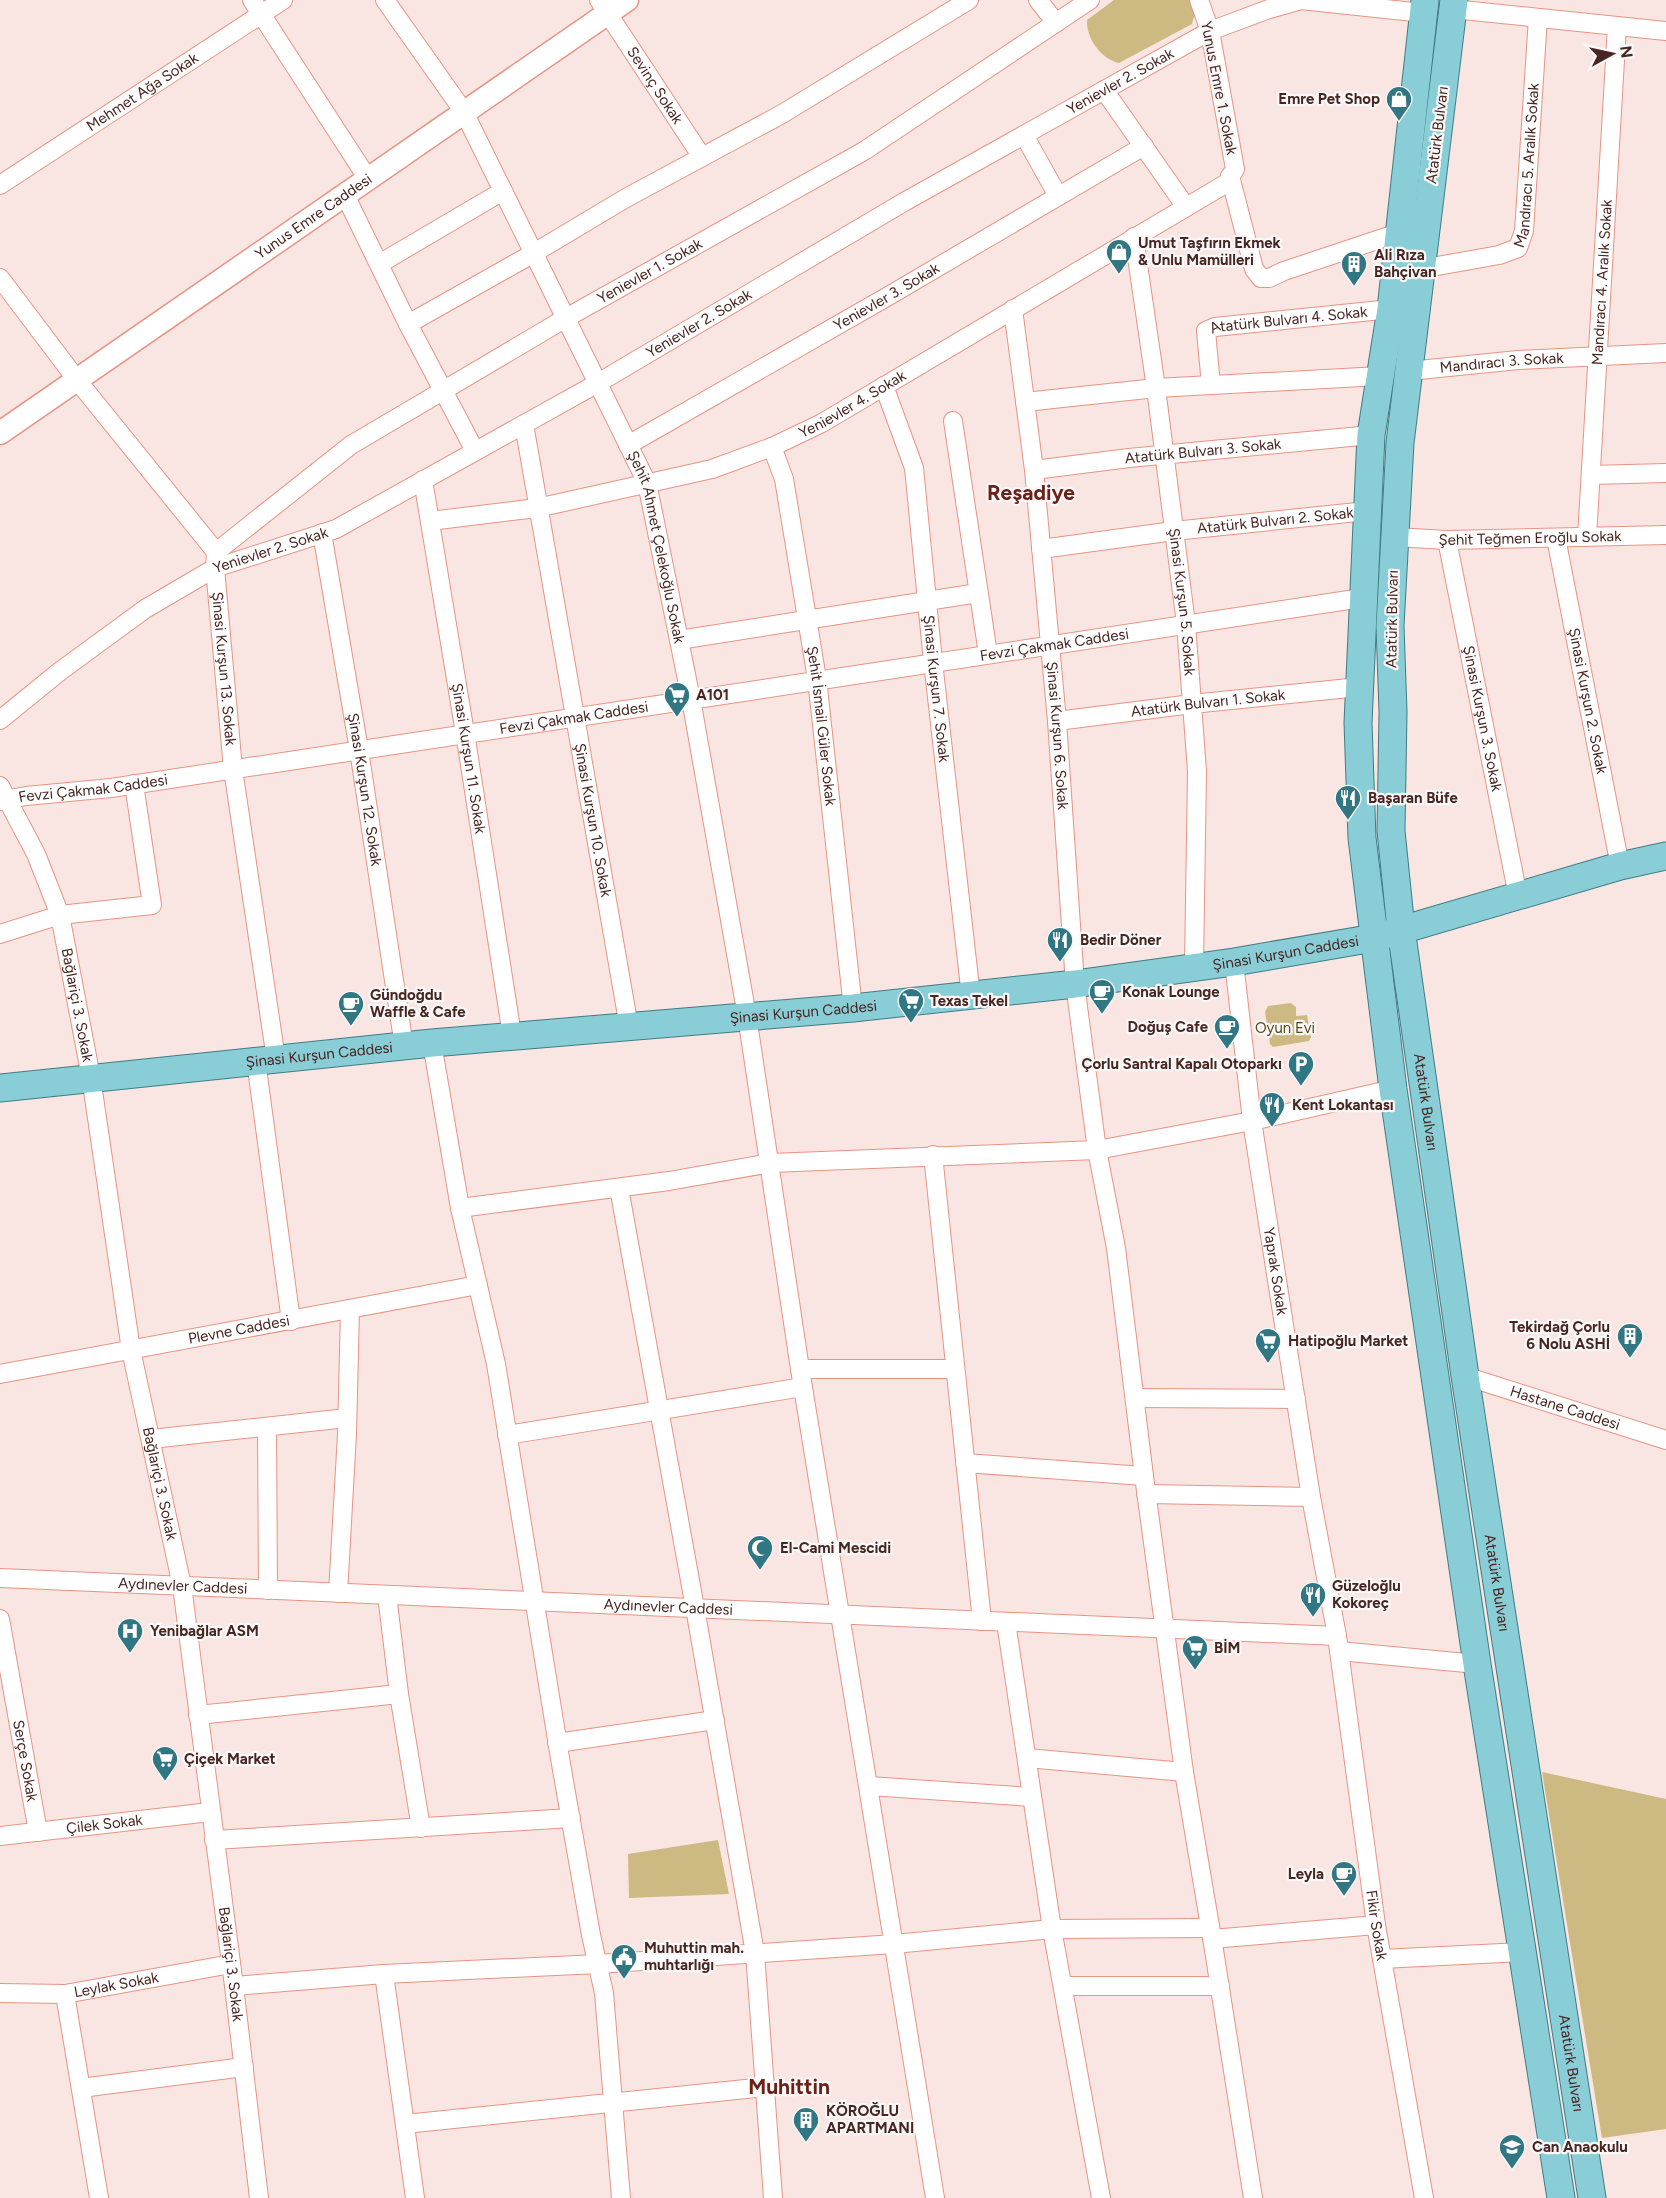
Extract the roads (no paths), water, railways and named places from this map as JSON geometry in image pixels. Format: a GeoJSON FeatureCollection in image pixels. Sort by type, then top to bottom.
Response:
{"type":"FeatureCollection","features":[{"type":"Feature","properties":{"kind":"main road","name":"Atatürk Bulvarı"},"geometry":{"type":"LineString","coordinates":[[1453,5],[1400,443],[1390,626],[1391,831],[1401,929],[1465,1376],[1592,2198]]}},
{"type":"Feature","properties":{"kind":"main road","name":"Atatürk Bulvarı"},"geometry":{"type":"LineString","coordinates":[[1424,7],[1391,309],[1371,435],[1358,723],[1362,838],[1393,1089],[1477,1664],[1561,2198]]}},
{"type":"Feature","properties":{"kind":"main road","name":"Şinasi Kurşun Caddesi"},"geometry":{"type":"LineString","coordinates":[[0,1088],[432,1042],[853,1008],[971,996],[1234,962],[1374,938],[1620,866],[1666,856]]}},
{"type":"Feature","properties":{"kind":"street","name":"Mehmet Ağa Sokak"},"geometry":{"type":"LineString","coordinates":[[0,185],[257,8],[284,0]]}},
{"type":"Feature","properties":{"kind":"street","name":"Şehit Ahmet Çelekoğlu Sokak"},"geometry":{"type":"LineString","coordinates":[[385,0],[464,112],[647,483],[691,699],[747,1016],[802,1378],[935,2198]]}},
{"type":"Feature","properties":{"kind":"street","name":"Yunus Emre Caddesi"},"geometry":{"type":"LineString","coordinates":[[0,433],[464,112],[604,7],[627,0]]}},
{"type":"Feature","properties":{"kind":"street"},"geometry":{"type":"LineString","coordinates":[[408,324],[626,198],[782,114],[969,0]]}},
{"type":"Feature","properties":{"kind":"street"},"geometry":{"type":"LineString","coordinates":[[1038,0],[1056,23]]}},
{"type":"Feature","properties":{"kind":"street","name":"Yenievler 1. Sokak"},"geometry":{"type":"LineString","coordinates":[[215,560],[351,445],[566,318],[864,151],[1090,0]]}},
{"type":"Feature","properties":{"kind":"street","name":"Yunus Emre 1. Sokak"},"geometry":{"type":"LineString","coordinates":[[1199,0],[1210,31],[1235,169],[1230,176],[1254,269],[1261,278],[1269,278],[1398,233]]}},
{"type":"Feature","properties":{"kind":"street","name":"Yenievler 2. Sokak"},"geometry":{"type":"LineString","coordinates":[[0,720],[58,672],[215,560],[336,529],[598,383],[904,202],[1210,31],[1301,0],[1424,7]]}},
{"type":"Feature","properties":{"kind":"street"},"geometry":{"type":"LineString","coordinates":[[1453,5],[1538,18],[1666,31]]}},
{"type":"Feature","properties":{"kind":"street","name":"Sevinç Sokak"},"geometry":{"type":"LineString","coordinates":[[604,7],[702,157]]}},
{"type":"Feature","properties":{"kind":"street"},"geometry":{"type":"LineString","coordinates":[[257,8],[368,179]]}},
{"type":"Feature","properties":{"kind":"street","name":"Mandıracı 5. Aralık Sokak"},"geometry":{"type":"LineString","coordinates":[[1421,269],[1499,255],[1518,248],[1524,231],[1538,18]]}},
{"type":"Feature","properties":{"kind":"street","name":"Mandıracı 4. Aralık Sokak"},"geometry":{"type":"LineString","coordinates":[[1587,537],[1617,26]]}},
{"type":"Feature","properties":{"kind":"street"},"geometry":{"type":"LineString","coordinates":[[1104,90],[1186,207]]}},
{"type":"Feature","properties":{"kind":"street"},"geometry":{"type":"LineString","coordinates":[[1024,135],[1058,196]]}},
{"type":"Feature","properties":{"kind":"street","name":"Yenievler 3. Sokak"},"geometry":{"type":"LineString","coordinates":[[628,445],[1144,146]]}},
{"type":"Feature","properties":{"kind":"street","name":"Yenievler 4. Sokak"},"geometry":{"type":"LineString","coordinates":[[430,520],[537,508],[712,470],[772,447],[822,423],[1227,183],[1230,176]]}},
{"type":"Feature","properties":{"kind":"street"},"geometry":{"type":"LineString","coordinates":[[379,264],[503,191]]}},
{"type":"Feature","properties":{"kind":"street"},"geometry":{"type":"LineString","coordinates":[[345,195],[408,324],[475,451]]}},
{"type":"Feature","properties":{"kind":"street","name":"Şinasi Kurşun 5. Sokak"},"geometry":{"type":"LineString","coordinates":[[1134,237],[1186,624],[1197,771],[1194,966]]}},
{"type":"Feature","properties":{"kind":"street"},"geometry":{"type":"LineString","coordinates":[[0,278],[215,560]]}},
{"type":"Feature","properties":{"kind":"street","name":"Şinasi Kurşun 6. Sokak"},"geometry":{"type":"LineString","coordinates":[[1013,309],[1034,470],[1048,645],[1057,721],[1075,984],[1097,1150],[1116,1248],[1184,1772],[1253,2198]]}},
{"type":"Feature","properties":{"kind":"street","name":"Atatürk Bulvarı 4. Sokak"},"geometry":{"type":"LineString","coordinates":[[1210,385],[1206,330],[1215,327],[1391,309]]}},
{"type":"Feature","properties":{"kind":"street","name":"Mandıracı 3. Sokak"},"geometry":{"type":"LineString","coordinates":[[1409,371],[1518,360],[1666,353]]}},
{"type":"Feature","properties":{"kind":"street"},"geometry":{"type":"LineString","coordinates":[[1025,402],[1156,388],[1380,376]]}},
{"type":"Feature","properties":{"kind":"street","name":"Şinasi Kurşun 7. Sokak"},"geometry":{"type":"LineString","coordinates":[[884,386],[914,468],[933,662],[971,996]]}},
{"type":"Feature","properties":{"kind":"street"},"geometry":{"type":"LineString","coordinates":[[953,422],[988,654]]}},
{"type":"Feature","properties":{"kind":"street","name":"Şinasi Kurşun 10. Sokak"},"geometry":{"type":"LineString","coordinates":[[524,424],[629,1027]]}},
{"type":"Feature","properties":{"kind":"street","name":"Atatürk Bulvarı 3. Sokak"},"geometry":{"type":"LineString","coordinates":[[1034,470],[1371,435]]}},
{"type":"Feature","properties":{"kind":"street","name":"Şehit İsmail Güler Sokak"},"geometry":{"type":"LineString","coordinates":[[772,447],[784,479],[817,680],[853,1008]]}},
{"type":"Feature","properties":{"kind":"street"},"geometry":{"type":"LineString","coordinates":[[1591,475],[1666,473]]}},
{"type":"Feature","properties":{"kind":"street","name":"Şinasi Kurşun 11. Sokak"},"geometry":{"type":"LineString","coordinates":[[423,480],[512,1035]]}},
{"type":"Feature","properties":{"kind":"street","name":"Atatürk Bulvarı 2. Sokak"},"geometry":{"type":"LineString","coordinates":[[1041,549],[1174,531],[1367,512]]}},
{"type":"Feature","properties":{"kind":"street","name":"Şinasi Kurşun 12. Sokak"},"geometry":{"type":"LineString","coordinates":[[322,533],[359,750],[404,1046]]}},
{"type":"Feature","properties":{"kind":"street","name":"Şehit Teğmen Eroğlu Sokak"},"geometry":{"type":"LineString","coordinates":[[1395,537],[1447,540],[1666,535]]}},
{"type":"Feature","properties":{"kind":"street","name":"Şinasi Kurşun 2. Sokak"},"geometry":{"type":"LineString","coordinates":[[1556,538],[1620,866]]}},
{"type":"Feature","properties":{"kind":"street","name":"Şinasi Kurşun 3. Sokak"},"geometry":{"type":"LineString","coordinates":[[1447,540],[1518,896]]}},
{"type":"Feature","properties":{"kind":"street","name":"Şinasi Kurşun 13. Sokak"},"geometry":{"type":"LineString","coordinates":[[215,560],[233,769],[266,1060],[291,1321]]}},
{"type":"Feature","properties":{"kind":"street"},"geometry":{"type":"LineString","coordinates":[[679,640],[978,593]]}},
{"type":"Feature","properties":{"kind":"street","name":"Fevzi Çakmak Caddesi"},"geometry":{"type":"LineString","coordinates":[[3,795],[134,784],[1362,598]]}},
{"type":"Feature","properties":{"kind":"street","name":"Atatürk Bulvarı 1. Sokak"},"geometry":{"type":"LineString","coordinates":[[1057,721],[1359,687]]}},
{"type":"Feature","properties":{"kind":"street"},"geometry":{"type":"LineString","coordinates":[[0,934],[60,915],[152,905],[134,784]]}},
{"type":"Feature","properties":{"kind":"street","name":"Bağlariçi 3. Sokak"},"geometry":{"type":"LineString","coordinates":[[3,795],[36,854],[60,915],[92,1077],[131,1350],[182,1586],[259,2198]]}},
{"type":"Feature","properties":{"kind":"street","name":"Yaprak Sokak"},"geometry":{"type":"LineString","coordinates":[[1234,962],[1252,1121],[1311,1497],[1338,1643]]}},
{"type":"Feature","properties":{"kind":"street"},"geometry":{"type":"LineString","coordinates":[[432,1042],[460,1208],[496,1364],[533,1601],[604,1993],[621,2198]]}},
{"type":"Feature","properties":{"kind":"street"},"geometry":{"type":"LineString","coordinates":[[460,1208],[669,1181],[771,1163],[1097,1150],[1252,1121],[1393,1089]]}},
{"type":"Feature","properties":{"kind":"street"},"geometry":{"type":"LineString","coordinates":[[933,1155],[982,1621]]}},
{"type":"Feature","properties":{"kind":"street"},"geometry":{"type":"LineString","coordinates":[[619,1188],[755,1953],[773,2198]]}},
{"type":"Feature","properties":{"kind":"street","name":"Plevne Caddesi"},"geometry":{"type":"LineString","coordinates":[[0,1374],[478,1285]]}},
{"type":"Feature","properties":{"kind":"street"},"geometry":{"type":"LineString","coordinates":[[338,1593],[350,1309]]}},
{"type":"Feature","properties":{"kind":"street"},"geometry":{"type":"LineString","coordinates":[[507,1435],[660,1410],[802,1378],[955,1369]]}},
{"type":"Feature","properties":{"kind":"street","name":"Hastane Caddesi"},"geometry":{"type":"LineString","coordinates":[[1465,1376],[1666,1440]]}},
{"type":"Feature","properties":{"kind":"street"},"geometry":{"type":"LineString","coordinates":[[1135,1398],[1296,1399]]}},
{"type":"Feature","properties":{"kind":"street"},"geometry":{"type":"LineString","coordinates":[[151,1439],[347,1418]]}},
{"type":"Feature","properties":{"kind":"street"},"geometry":{"type":"LineString","coordinates":[[267,1426],[268,1590]]}},
{"type":"Feature","properties":{"kind":"street"},"geometry":{"type":"LineString","coordinates":[[965,1464],[1145,1485],[1311,1497]]}},
{"type":"Feature","properties":{"kind":"street","name":"Aydınevler Caddesi"},"geometry":{"type":"LineString","coordinates":[[0,1578],[1164,1629],[1338,1643],[1477,1664]]}},
{"type":"Feature","properties":{"kind":"street"},"geometry":{"type":"LineString","coordinates":[[387,1595],[399,1694],[421,1828]]}},
{"type":"Feature","properties":{"kind":"street","name":"Serçe Sokak"},"geometry":{"type":"LineString","coordinates":[[0,1619],[5,1683],[38,1832]]}},
{"type":"Feature","properties":{"kind":"street"},"geometry":{"type":"LineString","coordinates":[[1006,1622],[1052,1929],[1101,2198]]}},
{"type":"Feature","properties":{"kind":"street","name":"Fikir Sokak"},"geometry":{"type":"LineString","coordinates":[[1338,1643],[1376,1925],[1424,2198]]}},
{"type":"Feature","properties":{"kind":"street"},"geometry":{"type":"LineString","coordinates":[[198,1715],[399,1694]]}},
{"type":"Feature","properties":{"kind":"street"},"geometry":{"type":"LineString","coordinates":[[558,1743],[715,1720]]}},
{"type":"Feature","properties":{"kind":"street"},"geometry":{"type":"LineString","coordinates":[[1026,1758],[1184,1772]]}},
{"type":"Feature","properties":{"kind":"street"},"geometry":{"type":"LineString","coordinates":[[869,1786],[1032,1797]]}},
{"type":"Feature","properties":{"kind":"street","name":"Çilek Sokak"},"geometry":{"type":"LineString","coordinates":[[0,1836],[210,1812]]}},
{"type":"Feature","properties":{"kind":"street"},"geometry":{"type":"LineString","coordinates":[[214,1840],[571,1818]]}},
{"type":"Feature","properties":{"kind":"street"},"geometry":{"type":"LineString","coordinates":[[234,1986],[384,1974],[598,1964],[894,1944],[1052,1929],[1211,1933],[1376,1925]]}},
{"type":"Feature","properties":{"kind":"street"},"geometry":{"type":"LineString","coordinates":[[1382,1959],[1522,1952]]}},
{"type":"Feature","properties":{"kind":"street","name":"Leylak Sokak"},"geometry":{"type":"LineString","coordinates":[[0,1993],[65,1994],[231,1964]]}},
{"type":"Feature","properties":{"kind":"street"},"geometry":{"type":"LineString","coordinates":[[384,1974],[415,2198]]}},
{"type":"Feature","properties":{"kind":"street"},"geometry":{"type":"LineString","coordinates":[[1063,1986],[1220,1986]]}},
{"type":"Feature","properties":{"kind":"street"},"geometry":{"type":"LineString","coordinates":[[65,1994],[99,2198]]}},
{"type":"Feature","properties":{"kind":"street"},"geometry":{"type":"LineString","coordinates":[[81,2088],[244,2067]]}},
{"type":"Feature","properties":{"kind":"street"},"geometry":{"type":"LineString","coordinates":[[405,2124],[765,2087]]}},
{"type":"Feature","properties":{"kind":"place","name":"Emre Pet Shop"},"geometry":{"type":"Point","coordinates":[1399,122]}},
{"type":"Feature","properties":{"kind":"place","name":"Umut Taşfırın Ekmek & Unlu Mamülleri"},"geometry":{"type":"Point","coordinates":[1119,275]}},
{"type":"Feature","properties":{"kind":"place","name":"Ali Rıza Bahçivan"},"geometry":{"type":"Point","coordinates":[1354,287]}},
{"type":"Feature","properties":{"kind":"place","name":"A101"},"geometry":{"type":"Point","coordinates":[677,718]}},
{"type":"Feature","properties":{"kind":"place","name":"Başaran Büfe"},"geometry":{"type":"Point","coordinates":[1348,821]}},
{"type":"Feature","properties":{"kind":"place","name":"Bedir Döner"},"geometry":{"type":"Point","coordinates":[1060,963]}},
{"type":"Feature","properties":{"kind":"place","name":"Konak Lounge"},"geometry":{"type":"Point","coordinates":[1102,1015]}},
{"type":"Feature","properties":{"kind":"place","name":"Texas Tekel"},"geometry":{"type":"Point","coordinates":[911,1024]}},
{"type":"Feature","properties":{"kind":"place","name":"Gündoğdu Waffle & Cafe"},"geometry":{"type":"Point","coordinates":[351,1027]}},
{"type":"Feature","properties":{"kind":"place","name":"Doğuş Cafe"},"geometry":{"type":"Point","coordinates":[1227,1050]}},
{"type":"Feature","properties":{"kind":"place","name":"Çorlu Santral Kapalı Otoparkı"},"geometry":{"type":"Point","coordinates":[1301,1087]}},
{"type":"Feature","properties":{"kind":"place","name":"Kent Lokantası"},"geometry":{"type":"Point","coordinates":[1272,1128]}},
{"type":"Feature","properties":{"kind":"place","name":"Tekirdağ Çorlu 6 Nolu ASHİ"},"geometry":{"type":"Point","coordinates":[1630,1359]}},
{"type":"Feature","properties":{"kind":"place","name":"Hatipoğlu Market"},"geometry":{"type":"Point","coordinates":[1268,1364]}},
{"type":"Feature","properties":{"kind":"place","name":"El-Cami Mescidi"},"geometry":{"type":"Point","coordinates":[760,1571]}},
{"type":"Feature","properties":{"kind":"place","name":"Güzeloğlu Kokoreç"},"geometry":{"type":"Point","coordinates":[1313,1618]}},
{"type":"Feature","properties":{"kind":"place","name":"Yenibağlar ASM"},"geometry":{"type":"Point","coordinates":[130,1654]}},
{"type":"Feature","properties":{"kind":"place","name":"BİM"},"geometry":{"type":"Point","coordinates":[1195,1671]}},
{"type":"Feature","properties":{"kind":"place","name":"Çiçek Market"},"geometry":{"type":"Point","coordinates":[165,1782]}},
{"type":"Feature","properties":{"kind":"place","name":"Leyla"},"geometry":{"type":"Point","coordinates":[1344,1897]}},
{"type":"Feature","properties":{"kind":"place","name":"Muhuttin mah. muhtarlığı"},"geometry":{"type":"Point","coordinates":[624,1980]}},
{"type":"Feature","properties":{"kind":"place","name":"KÖROĞLU APARTMANI"},"geometry":{"type":"Point","coordinates":[806,2143]}},
{"type":"Feature","properties":{"kind":"place","name":"Can Anaokulu"},"geometry":{"type":"Point","coordinates":[1512,2170]}},
{"type":"Feature","properties":{"kind":"district","name":"Reşadiye"},"geometry":{"type":"Point","coordinates":[1031,492]}},
{"type":"Feature","properties":{"kind":"district","name":"Muhittin"},"geometry":{"type":"Point","coordinates":[789,2086]}},
{"type":"Feature","properties":{"kind":"park label","name":"Oyun Evi"},"geometry":{"type":"Point","coordinates":[1285,1028]}}]}
